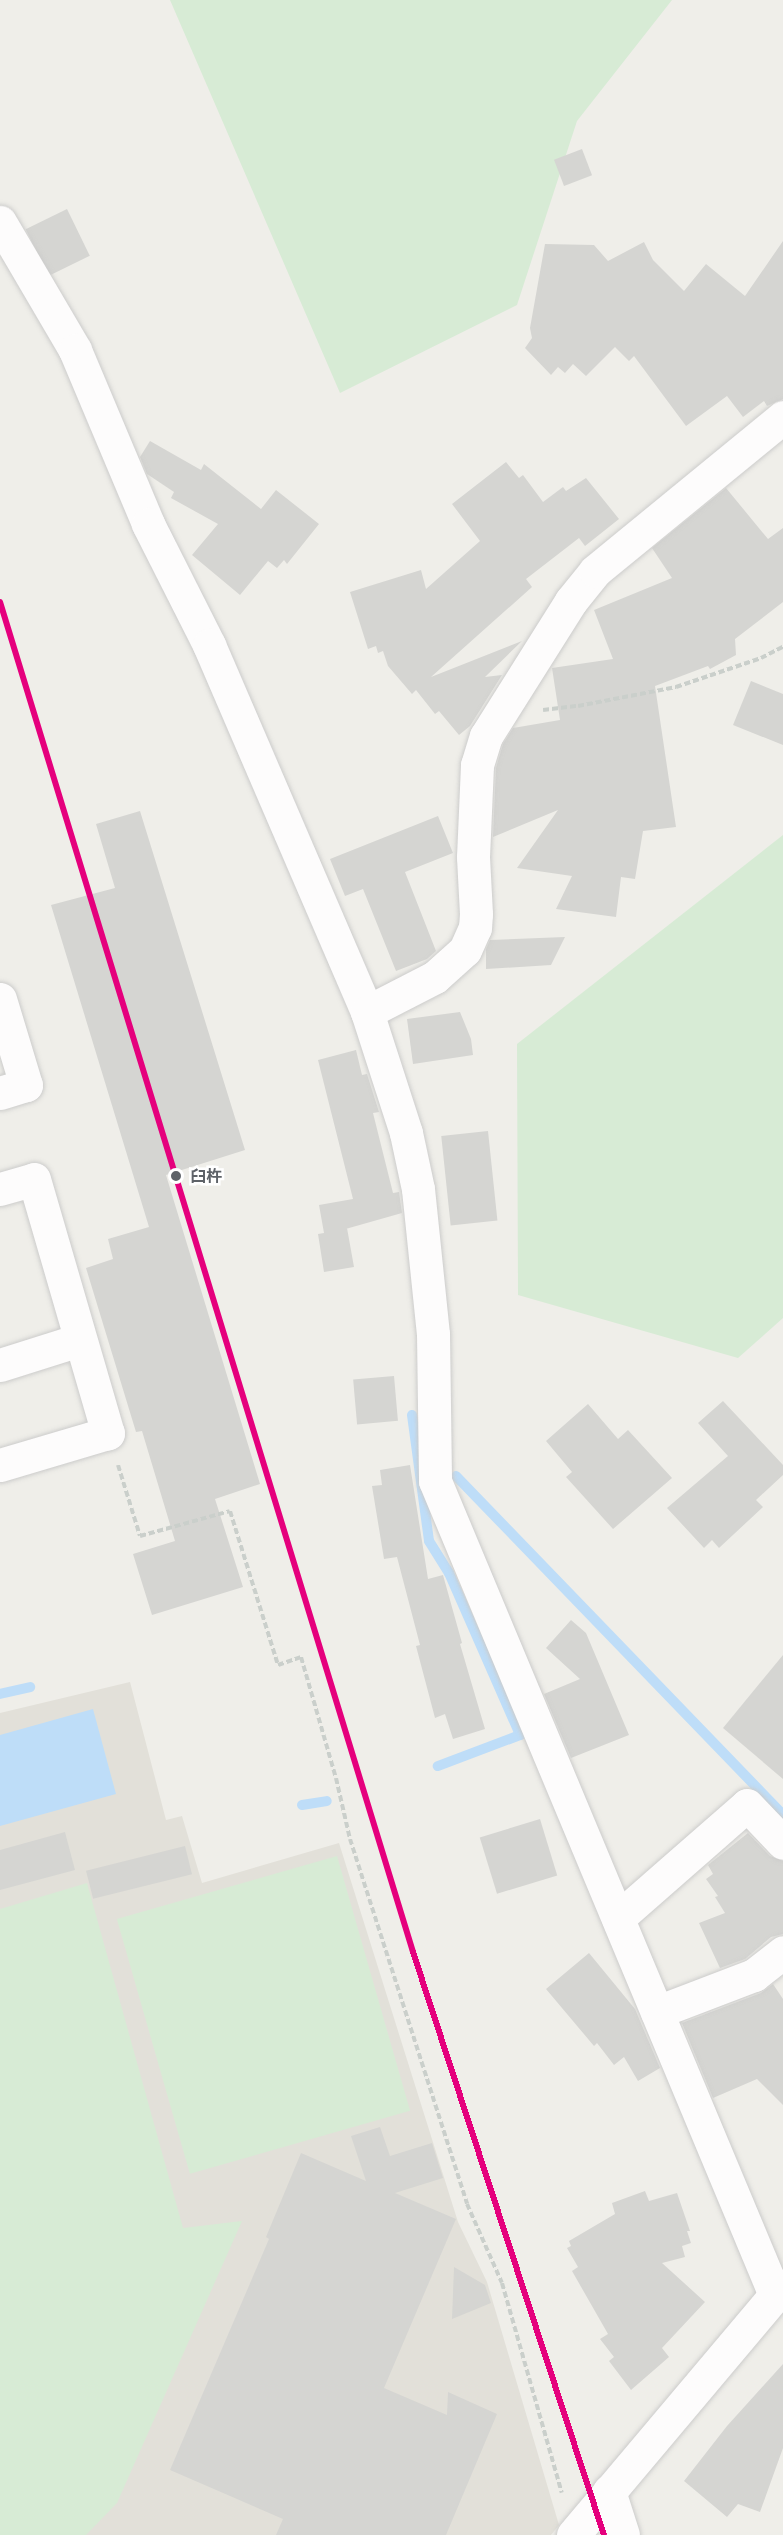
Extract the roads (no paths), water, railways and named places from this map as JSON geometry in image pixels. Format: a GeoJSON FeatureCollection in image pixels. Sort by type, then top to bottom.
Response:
{"type":"FeatureCollection","features":[{"type":"Feature","properties":{"kind":"street"},"geometry":{"type":"LineString","coordinates":[[0,222],[75,350],[148,524],[209,645],[367,1012],[406,1133],[418,1189],[433,1334],[435,1481],[657,2012],[779,2290],[573,2535]]}},
{"type":"Feature","properties":{"kind":"street"},"geometry":{"type":"LineString","coordinates":[[367,1012],[447,969],[465,950],[471,939],[476,914],[473,857],[477,765],[486,736],[535,654],[571,601],[595,572],[783,417]]}},
{"type":"Feature","properties":{"kind":"street"},"geometry":{"type":"LineString","coordinates":[[0,999],[26,1085],[0,1093]]}},
{"type":"Feature","properties":{"kind":"street"},"geometry":{"type":"LineString","coordinates":[[0,1189],[34,1179],[79,1340],[108,1432],[0,1465]]}},
{"type":"Feature","properties":{"kind":"street"},"geometry":{"type":"LineString","coordinates":[[0,1365],[79,1340]]}},
{"type":"Feature","properties":{"kind":"street"},"geometry":{"type":"LineString","coordinates":[[618,1918],[747,1805],[783,1843]]}},
{"type":"Feature","properties":{"kind":"street"},"geometry":{"type":"LineString","coordinates":[[657,2012],[754,1975],[783,1952]]}},
{"type":"Feature","properties":{"kind":"street"},"geometry":{"type":"LineString","coordinates":[[609,2491],[623,2535]]}},
{"type":"Feature","properties":{"kind":"water"},"geometry":{"type":"Polygon","coordinates":[[[93,1709],[116,1794],[0,1826],[0,1735],[93,1709]]]}},
{"type":"Feature","properties":{"kind":"waterway"},"geometry":{"type":"LineString","coordinates":[[412,1415],[429,1541],[449,1573],[520,1735],[438,1766]]}},
{"type":"Feature","properties":{"kind":"waterway"},"geometry":{"type":"LineString","coordinates":[[456,1476],[783,1815]]}},
{"type":"Feature","properties":{"kind":"waterway"},"geometry":{"type":"LineString","coordinates":[[0,1694],[30,1687]]}},
{"type":"Feature","properties":{"kind":"waterway"},"geometry":{"type":"LineString","coordinates":[[302,1805],[327,1801]]}},
{"type":"Feature","properties":{"kind":"place","name":"臼杵"},"geometry":{"type":"Point","coordinates":[176,1176]}}]}
